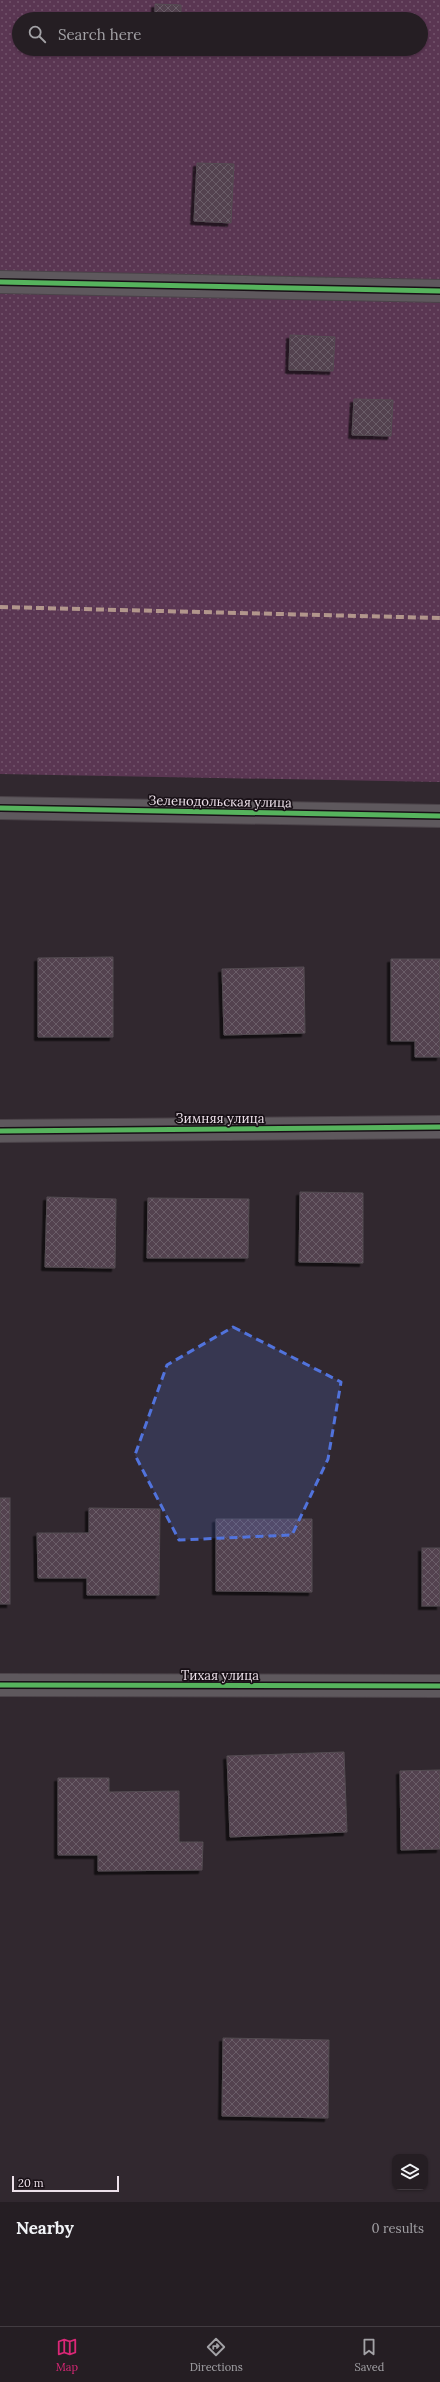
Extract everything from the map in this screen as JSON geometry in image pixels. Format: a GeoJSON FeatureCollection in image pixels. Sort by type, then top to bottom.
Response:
{"type":"FeatureCollection","features":[{"type":"Feature","properties":{"kind":"street"},"geometry":{"type":"LineString","coordinates":[[0,282],[440,291]]}},
{"type":"Feature","properties":{"kind":"street","name":"Зеленодольская улица"},"geometry":{"type":"LineString","coordinates":[[0,808],[440,816]]}},
{"type":"Feature","properties":{"kind":"street","name":"Зимняя улица"},"geometry":{"type":"LineString","coordinates":[[0,1131],[440,1127]]}},
{"type":"Feature","properties":{"kind":"street","name":"Тихая улица"},"geometry":{"type":"LineString","coordinates":[[0,1685],[440,1686]]}},
{"type":"Feature","properties":{"kind":"highlighted area"},"geometry":{"type":"Polygon","coordinates":[[[233,1327],[341,1382],[328,1459],[292,1535],[179,1540],[135,1455],[167,1365],[233,1327]]]}},
{"type":"Feature","properties":{"kind":"shaded area"},"geometry":{"type":"Polygon","coordinates":[[[0,0],[440,0],[440,782],[0,774],[0,0]]]}},
{"type":"Feature","properties":{"kind":"building"},"geometry":{"type":"Polygon","coordinates":[[[155,4],[181,5],[181,12],[155,12],[155,4]]]}},
{"type":"Feature","properties":{"kind":"building"},"geometry":{"type":"Polygon","coordinates":[[[197,163],[234,164],[231,223],[194,221],[197,163]]]}},
{"type":"Feature","properties":{"kind":"building"},"geometry":{"type":"Polygon","coordinates":[[[290,335],[335,337],[333,371],[289,370],[290,335]]]}},
{"type":"Feature","properties":{"kind":"building"},"geometry":{"type":"Polygon","coordinates":[[[354,399],[393,400],[391,436],[352,435],[354,399]]]}},
{"type":"Feature","properties":{"kind":"building"},"geometry":{"type":"Polygon","coordinates":[[[113,957],[113,1037],[38,1037],[38,958],[113,957]]]}},
{"type":"Feature","properties":{"kind":"building"},"geometry":{"type":"Polygon","coordinates":[[[391,959],[440,959],[440,1057],[415,1057],[415,1041],[391,1041],[391,959]]]}},
{"type":"Feature","properties":{"kind":"building"},"geometry":{"type":"Polygon","coordinates":[[[304,967],[305,1033],[224,1035],[222,969],[304,967]]]}},
{"type":"Feature","properties":{"kind":"building"},"geometry":{"type":"Polygon","coordinates":[[[300,1192],[363,1193],[363,1263],[299,1262],[300,1192]]]}},
{"type":"Feature","properties":{"kind":"building"},"geometry":{"type":"Polygon","coordinates":[[[47,1197],[116,1199],[115,1268],[45,1267],[47,1197]]]}},
{"type":"Feature","properties":{"kind":"building"},"geometry":{"type":"Polygon","coordinates":[[[148,1198],[249,1199],[248,1258],[147,1258],[148,1198]]]}},
{"type":"Feature","properties":{"kind":"building"},"geometry":{"type":"Polygon","coordinates":[[[0,1498],[10,1498],[10,1604],[0,1604],[0,1498]]]}},
{"type":"Feature","properties":{"kind":"building"},"geometry":{"type":"Polygon","coordinates":[[[89,1508],[160,1509],[159,1595],[87,1595],[87,1578],[38,1578],[37,1533],[89,1533],[89,1508]]]}},
{"type":"Feature","properties":{"kind":"building"},"geometry":{"type":"Polygon","coordinates":[[[216,1519],[312,1519],[312,1592],[216,1591],[216,1519]]]}},
{"type":"Feature","properties":{"kind":"building"},"geometry":{"type":"Polygon","coordinates":[[[422,1548],[440,1548],[440,1606],[422,1606],[422,1548]]]}},
{"type":"Feature","properties":{"kind":"building"},"geometry":{"type":"Polygon","coordinates":[[[344,1752],[347,1832],[230,1837],[227,1756],[344,1752]]]}},
{"type":"Feature","properties":{"kind":"building"},"geometry":{"type":"Polygon","coordinates":[[[440,1770],[440,1849],[401,1850],[400,1771],[440,1770]]]}},
{"type":"Feature","properties":{"kind":"building"},"geometry":{"type":"Polygon","coordinates":[[[58,1778],[109,1778],[109,1792],[179,1791],[179,1842],[203,1842],[202,1870],[98,1871],[98,1855],[58,1855],[58,1778]]]}},
{"type":"Feature","properties":{"kind":"building"},"geometry":{"type":"Polygon","coordinates":[[[223,2038],[329,2040],[328,2118],[222,2116],[223,2038]]]}},
{"type":"Feature","properties":{"kind":"marked path"},"geometry":{"type":"LineString","coordinates":[[0,607],[440,618]]}},
{"type":"Feature","properties":{"kind":"cycle path"},"geometry":{"type":"LineString","coordinates":[[0,282],[440,291]]}},
{"type":"Feature","properties":{"kind":"cycle path"},"geometry":{"type":"LineString","coordinates":[[0,808],[440,816]]}},
{"type":"Feature","properties":{"kind":"cycle path"},"geometry":{"type":"LineString","coordinates":[[0,1131],[440,1127]]}},
{"type":"Feature","properties":{"kind":"cycle path"},"geometry":{"type":"LineString","coordinates":[[0,1685],[440,1686]]}}]}
